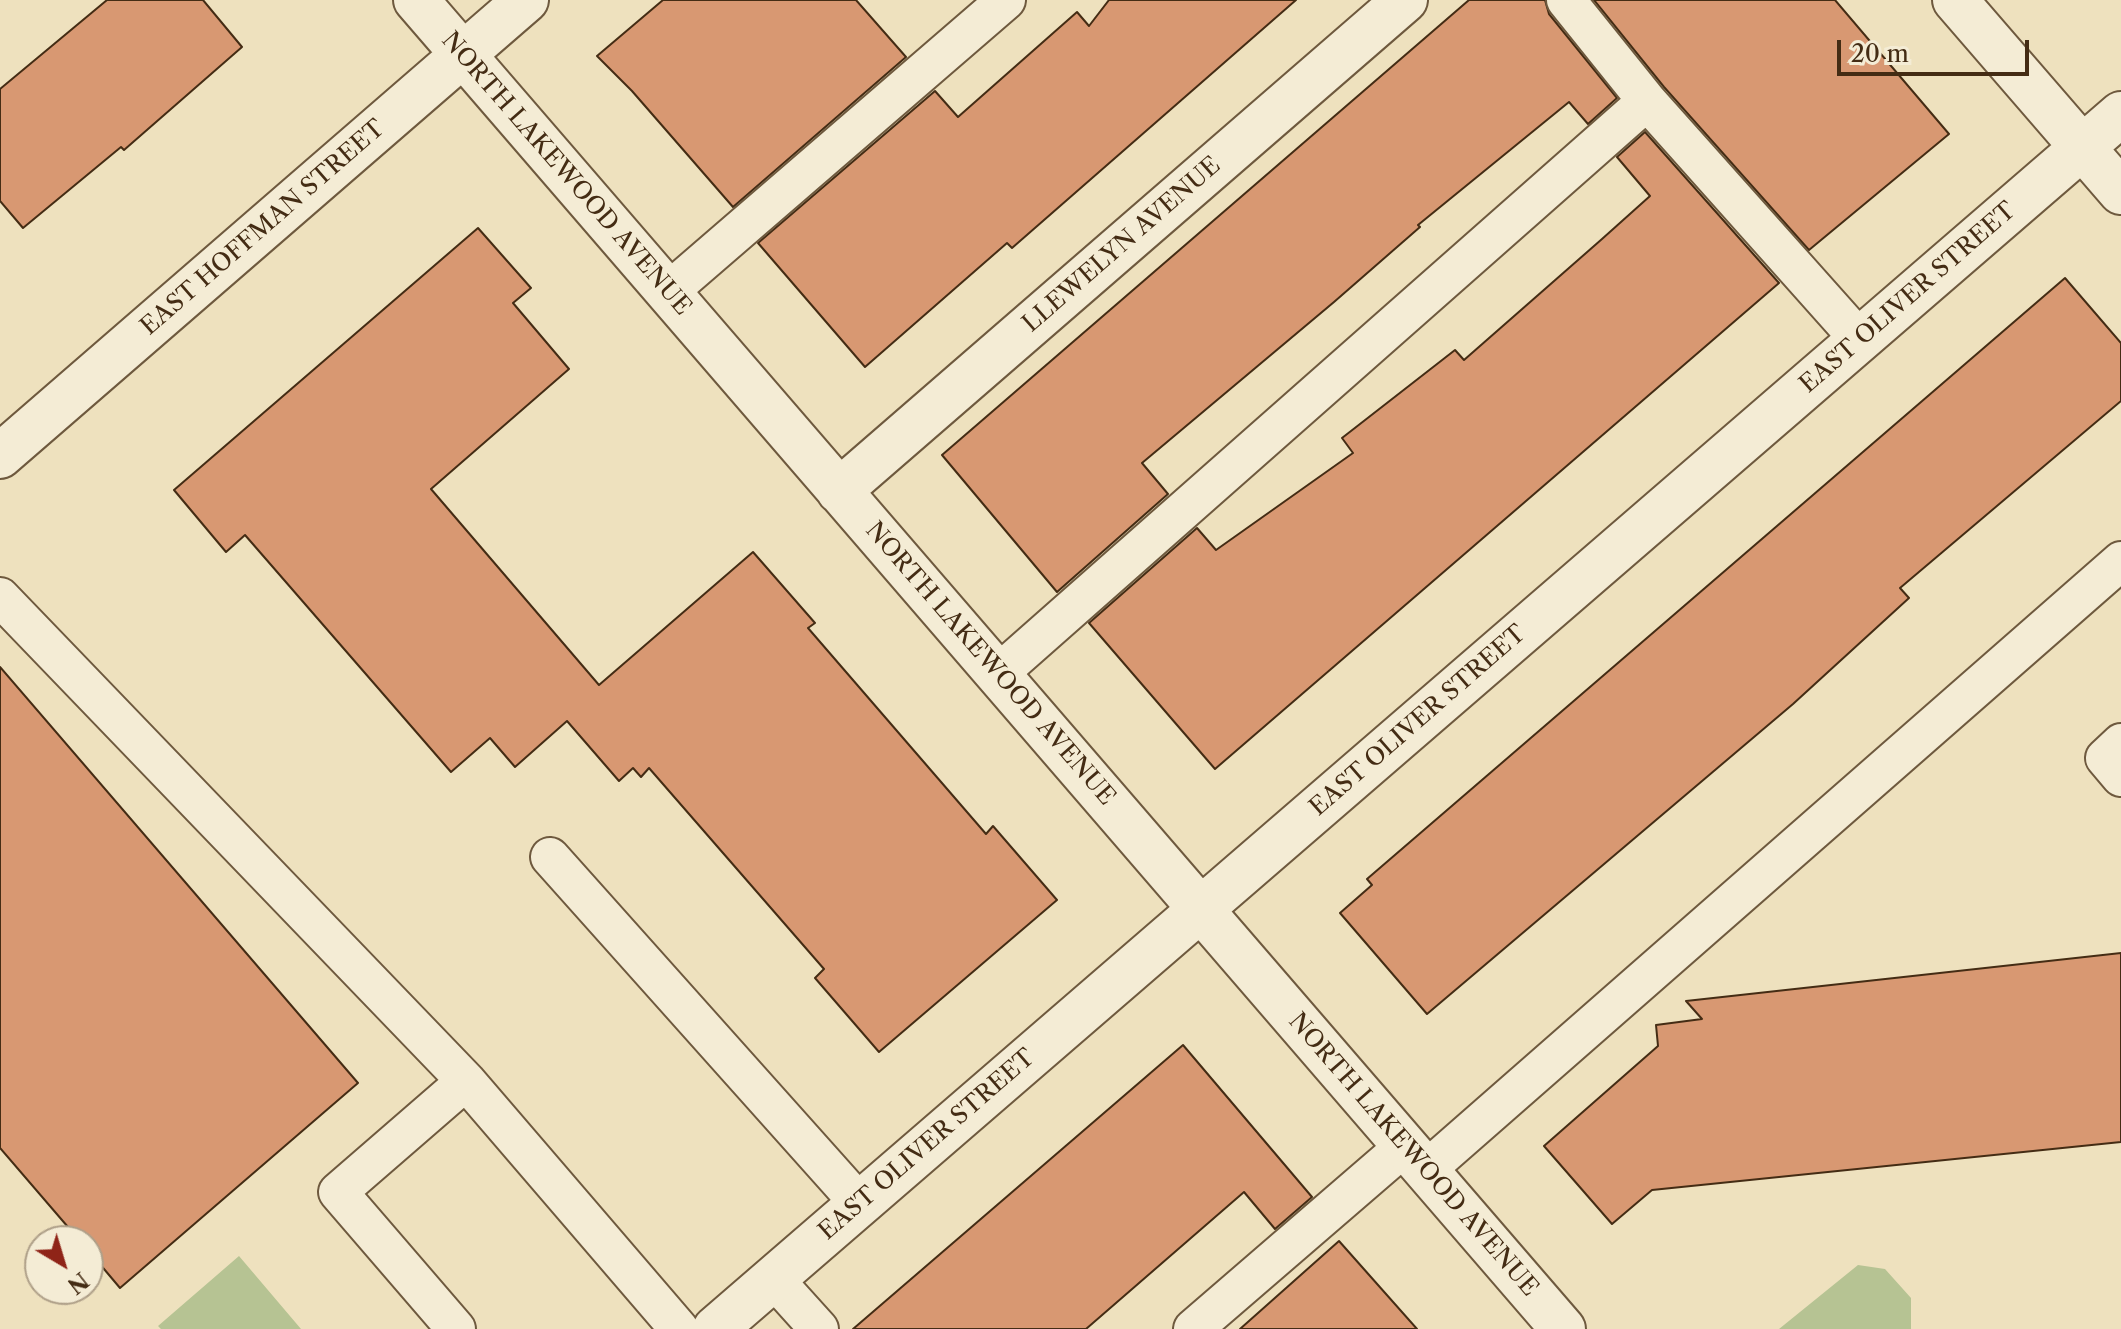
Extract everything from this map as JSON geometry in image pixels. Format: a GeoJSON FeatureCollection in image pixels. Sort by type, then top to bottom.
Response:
{"type":"FeatureCollection","features":[{"type":"Feature","properties":{"kind":"street","name":"NORTH LAKEWOOD AVENUE"},"geometry":{"type":"LineString","coordinates":[[416,0],[1563,1329]]}},
{"type":"Feature","properties":{"kind":"street","name":"EAST HOFFMAN STREET"},"geometry":{"type":"LineString","coordinates":[[0,456],[526,0]]}},
{"type":"Feature","properties":{"kind":"street","name":"LLEWELYN AVENUE"},"geometry":{"type":"LineString","coordinates":[[839,491],[1405,0]]}},
{"type":"Feature","properties":{"kind":"street"},"geometry":{"type":"LineString","coordinates":[[1955,0],[2121,192]]}},
{"type":"Feature","properties":{"kind":"street","name":"EAST OLIVER STREET"},"geometry":{"type":"LineString","coordinates":[[715,1329],[2121,114]]}},
{"type":"Feature","properties":{"kind":"lane"},"geometry":{"type":"LineString","coordinates":[[668,292],[1006,0]]}},
{"type":"Feature","properties":{"kind":"lane"},"geometry":{"type":"LineString","coordinates":[[1566,0],[1647,101],[1860,340]]}},
{"type":"Feature","properties":{"kind":"lane"},"geometry":{"type":"LineString","coordinates":[[998,674],[1647,101]]}},
{"type":"Feature","properties":{"kind":"lane"},"geometry":{"type":"LineString","coordinates":[[1193,1329],[1416,1158],[2121,561]]}},
{"type":"Feature","properties":{"kind":"lane"},"geometry":{"type":"LineString","coordinates":[[0,597],[466,1081],[679,1329]]}},
{"type":"Feature","properties":{"kind":"lane"},"geometry":{"type":"LineString","coordinates":[[2121,743],[2105,758],[2121,777]]}},
{"type":"Feature","properties":{"kind":"lane"},"geometry":{"type":"LineString","coordinates":[[550,857],[860,1204]]}},
{"type":"Feature","properties":{"kind":"lane"},"geometry":{"type":"LineString","coordinates":[[456,1329],[338,1192],[466,1081]]}},
{"type":"Feature","properties":{"kind":"lane"},"geometry":{"type":"LineString","coordinates":[[773,1278],[819,1329]]}},
{"type":"Feature","properties":{"kind":"green space"},"geometry":{"type":"Polygon","coordinates":[[[239,1256],[301,1329],[161,1329],[158,1326],[239,1256]]]}},
{"type":"Feature","properties":{"kind":"green space"},"geometry":{"type":"Polygon","coordinates":[[[1858,1265],[1885,1269],[1911,1298],[1911,1329],[1779,1329],[1858,1265]]]}},
{"type":"Feature","properties":{"kind":"building"},"geometry":{"type":"Polygon","coordinates":[[[107,0],[203,0],[242,47],[124,150],[121,147],[23,228],[0,201],[0,89],[107,0]]]}},
{"type":"Feature","properties":{"kind":"building"},"geometry":{"type":"Polygon","coordinates":[[[663,0],[856,0],[906,57],[733,207],[632,91],[597,56],[663,0]]]}},
{"type":"Feature","properties":{"kind":"building"},"geometry":{"type":"Polygon","coordinates":[[[1109,0],[1296,0],[1012,248],[1007,243],[865,367],[758,243],[935,91],[958,117],[1077,12],[1089,26],[1109,0]]]}},
{"type":"Feature","properties":{"kind":"building"},"geometry":{"type":"Polygon","coordinates":[[[1469,0],[1545,0],[1549,14],[1617,98],[1588,124],[1569,102],[1418,225],[1420,227],[1334,302],[1142,463],[1168,494],[1057,592],[942,455],[1469,0]]]}},
{"type":"Feature","properties":{"kind":"building"},"geometry":{"type":"Polygon","coordinates":[[[1594,0],[1835,0],[1949,134],[1809,250],[1664,87],[1594,0]]]}},
{"type":"Feature","properties":{"kind":"building"},"geometry":{"type":"Polygon","coordinates":[[[1645,132],[1779,283],[1215,769],[1089,623],[1197,528],[1216,550],[1353,453],[1342,438],[1455,350],[1464,360],[1602,239],[1650,196],[1617,157],[1645,132]]]}},
{"type":"Feature","properties":{"kind":"building"},"geometry":{"type":"Polygon","coordinates":[[[478,228],[531,288],[513,303],[569,369],[431,489],[599,685],[753,552],[815,623],[808,628],[986,834],[993,826],[1057,900],[879,1052],[815,978],[824,969],[649,768],[641,777],[633,768],[619,781],[567,721],[515,767],[490,738],[451,772],[245,535],[226,552],[174,490],[478,228]]]}},
{"type":"Feature","properties":{"kind":"building"},"geometry":{"type":"Polygon","coordinates":[[[2065,278],[2121,343],[2121,401],[1900,588],[1909,598],[1793,704],[1427,1014],[1340,913],[1372,885],[1367,879],[2065,278]]]}},
{"type":"Feature","properties":{"kind":"building"},"geometry":{"type":"Polygon","coordinates":[[[0,667],[358,1083],[120,1288],[104,1269],[104,1225],[66,1225],[0,1148],[0,667]]]}},
{"type":"Feature","properties":{"kind":"building"},"geometry":{"type":"Polygon","coordinates":[[[2121,953],[2121,1142],[1652,1190],[1612,1224],[1544,1146],[1658,1046],[1656,1025],[1702,1019],[1686,1001],[2121,953]]]}},
{"type":"Feature","properties":{"kind":"building"},"geometry":{"type":"Polygon","coordinates":[[[1183,1045],[1312,1197],[1275,1229],[1244,1192],[1086,1329],[853,1329],[1183,1045]]]}},
{"type":"Feature","properties":{"kind":"building"},"geometry":{"type":"Polygon","coordinates":[[[1339,1241],[1417,1329],[1240,1329],[1339,1241]]]}}]}
